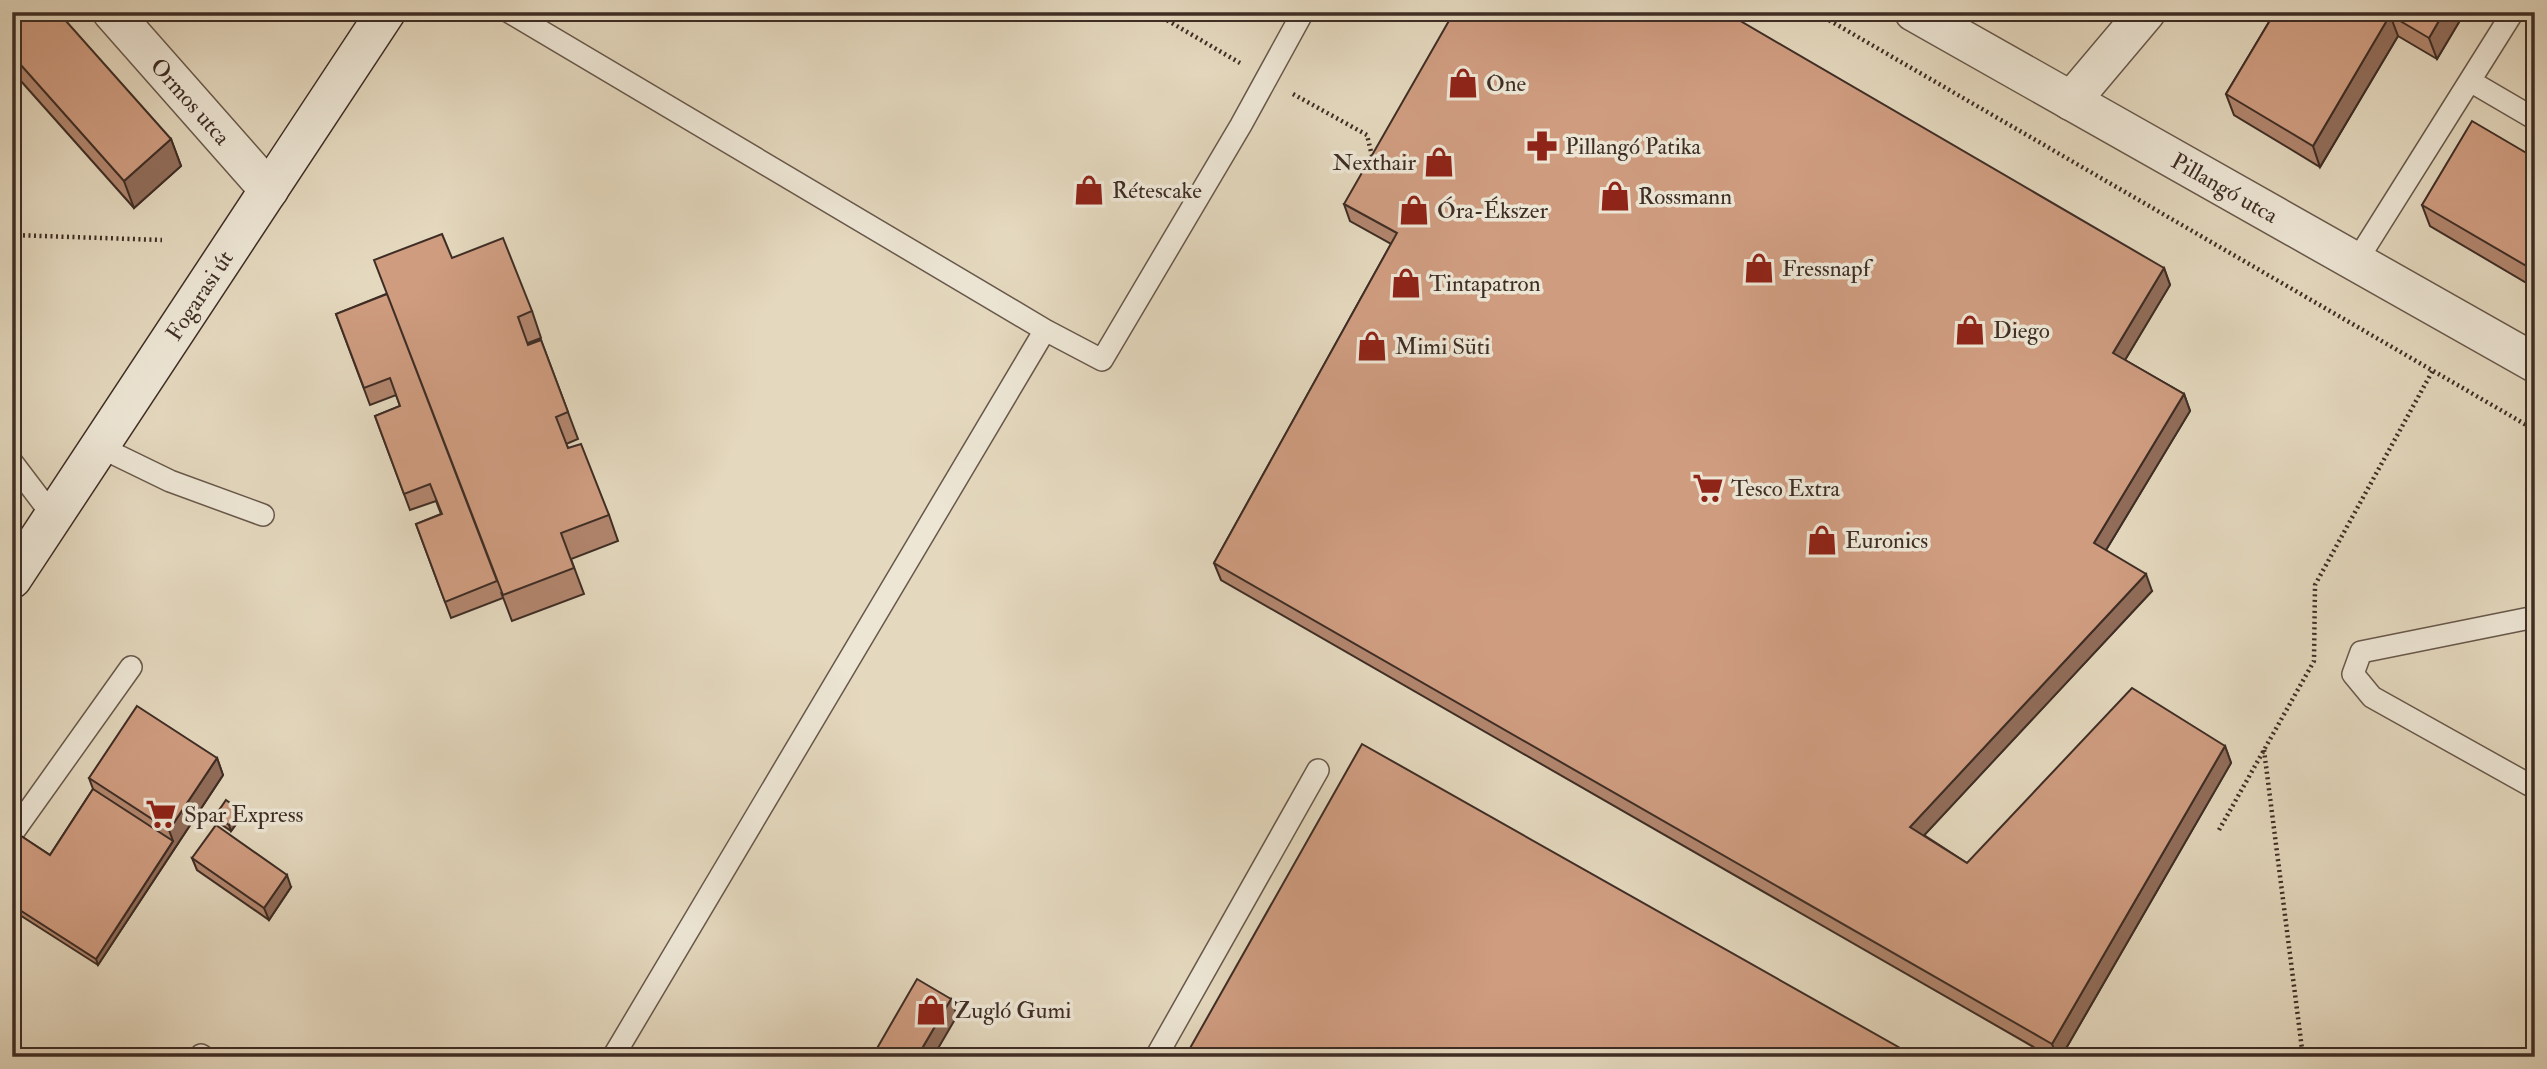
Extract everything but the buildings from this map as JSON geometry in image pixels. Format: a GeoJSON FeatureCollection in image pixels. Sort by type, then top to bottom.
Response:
{"type":"FeatureCollection","features":[{"type":"Feature","properties":{"kind":"street","name":"Ormos utca"},"geometry":{"type":"LineString","coordinates":[[112,12],[269,190]]}},
{"type":"Feature","properties":{"kind":"street","name":"Fogarasi út"},"geometry":{"type":"LineString","coordinates":[[12,579],[386,12]]}},
{"type":"Feature","properties":{"kind":"street","name":"Pillangó utca"},"geometry":{"type":"LineString","coordinates":[[1914,12],[2535,363]]}},
{"type":"Feature","properties":{"kind":"street"},"geometry":{"type":"LineString","coordinates":[[2071,102],[2146,12]]}},
{"type":"Feature","properties":{"kind":"lane"},"geometry":{"type":"LineString","coordinates":[[509,12],[1045,330],[1102,360],[1241,125],[1303,12]]}},
{"type":"Feature","properties":{"kind":"lane"},"geometry":{"type":"LineString","coordinates":[[2356,262],[2513,12]]}},
{"type":"Feature","properties":{"kind":"lane"},"geometry":{"type":"LineString","coordinates":[[2470,81],[2535,119]]}},
{"type":"Feature","properties":{"kind":"lane"},"geometry":{"type":"LineString","coordinates":[[613,1057],[1045,330]]}},
{"type":"Feature","properties":{"kind":"lane"},"geometry":{"type":"LineString","coordinates":[[100,447],[170,481],[262,514]]}},
{"type":"Feature","properties":{"kind":"lane"},"geometry":{"type":"LineString","coordinates":[[12,462],[54,516]]}},
{"type":"Feature","properties":{"kind":"lane"},"geometry":{"type":"LineString","coordinates":[[2535,617],[2361,652],[2353,674],[2372,697],[2535,788]]}},
{"type":"Feature","properties":{"kind":"lane"},"geometry":{"type":"LineString","coordinates":[[12,834],[131,667]]}},
{"type":"Feature","properties":{"kind":"lane"},"geometry":{"type":"LineString","coordinates":[[1156,1057],[1318,770]]}},
{"type":"Feature","properties":{"kind":"path"},"geometry":{"type":"LineString","coordinates":[[1815,12],[2535,430]]}},
{"type":"Feature","properties":{"kind":"path"},"geometry":{"type":"LineString","coordinates":[[12,235],[162,240]]}},
{"type":"Feature","properties":{"kind":"path"},"geometry":{"type":"LineString","coordinates":[[2219,830],[2314,661],[2315,585],[2433,370]]}},
{"type":"Feature","properties":{"kind":"path"},"geometry":{"type":"LineString","coordinates":[[2264,750],[2303,1057]]}},
{"type":"Feature","properties":{"kind":"place","name":"One"},"geometry":{"type":"Point","coordinates":[1463,83]}},
{"type":"Feature","properties":{"kind":"place","name":"Pillangó Patika"},"geometry":{"type":"Point","coordinates":[1542,146]}},
{"type":"Feature","properties":{"kind":"place","name":"Nexthair"},"geometry":{"type":"Point","coordinates":[1439,162]}},
{"type":"Feature","properties":{"kind":"place","name":"Rétescake"},"geometry":{"type":"Point","coordinates":[1089,190]}},
{"type":"Feature","properties":{"kind":"place","name":"Rossmann"},"geometry":{"type":"Point","coordinates":[1615,196]}},
{"type":"Feature","properties":{"kind":"place","name":"Óra-Ékszer"},"geometry":{"type":"Point","coordinates":[1414,210]}},
{"type":"Feature","properties":{"kind":"place","name":"Fressnapf"},"geometry":{"type":"Point","coordinates":[1759,268]}},
{"type":"Feature","properties":{"kind":"place","name":"Tintapatron"},"geometry":{"type":"Point","coordinates":[1406,283]}},
{"type":"Feature","properties":{"kind":"place","name":"Diego"},"geometry":{"type":"Point","coordinates":[1970,330]}},
{"type":"Feature","properties":{"kind":"place","name":"Mimi Süti"},"geometry":{"type":"Point","coordinates":[1372,346]}},
{"type":"Feature","properties":{"kind":"place","name":"Tesco Extra"},"geometry":{"type":"Point","coordinates":[1708,488]}},
{"type":"Feature","properties":{"kind":"place","name":"Euronics"},"geometry":{"type":"Point","coordinates":[1822,540]}},
{"type":"Feature","properties":{"kind":"place","name":"Spar Express"},"geometry":{"type":"Point","coordinates":[161,814]}},
{"type":"Feature","properties":{"kind":"place","name":"Zugló Gumi"},"geometry":{"type":"Point","coordinates":[931,1010]}}]}
